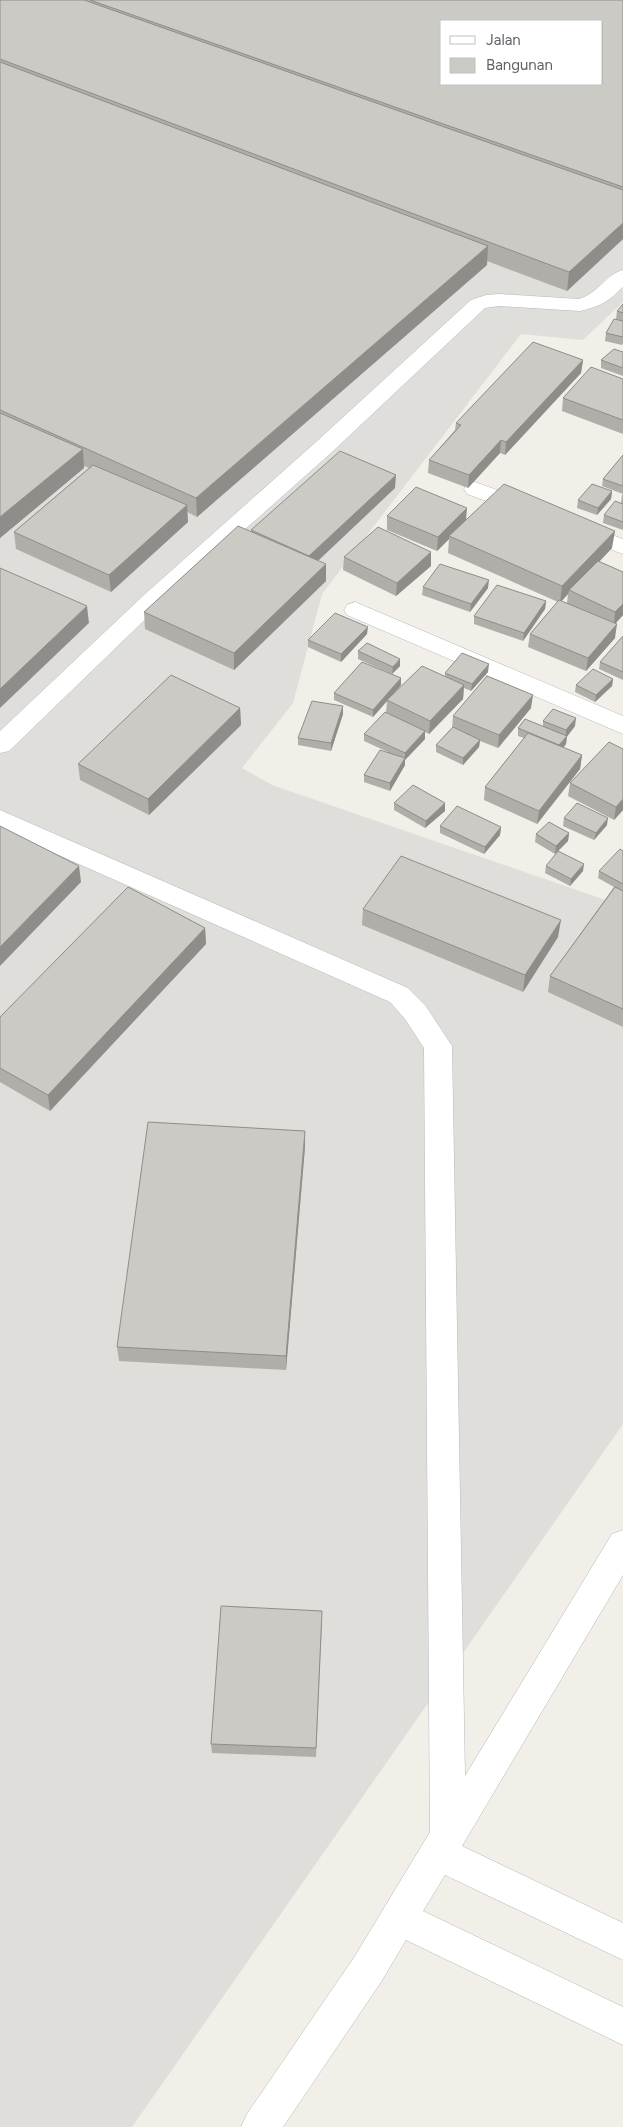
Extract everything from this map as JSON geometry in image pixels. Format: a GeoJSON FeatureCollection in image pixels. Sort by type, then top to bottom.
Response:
{"type":"FeatureCollection","features":[{"type":"Feature","properties":{"kind":"street"},"geometry":{"type":"LineString","coordinates":[[0,745],[152,600],[324,447],[478,304],[486,300],[499,300],[562,306],[580,305],[597,300],[623,276]]}},
{"type":"Feature","properties":{"kind":"street"},"geometry":{"type":"LineString","coordinates":[[475,489],[623,547]]}},
{"type":"Feature","properties":{"kind":"street"},"geometry":{"type":"LineString","coordinates":[[355,610],[623,726]]}},
{"type":"Feature","properties":{"kind":"street"},"geometry":{"type":"LineString","coordinates":[[0,819],[399,995],[414,1012],[438,1046],[443,1845]]}},
{"type":"Feature","properties":{"kind":"street"},"geometry":{"type":"LineString","coordinates":[[260,2127],[368,1969],[623,1544]]}},
{"type":"Feature","properties":{"kind":"street"},"geometry":{"type":"LineString","coordinates":[[443,1845],[623,1942]]}},
{"type":"Feature","properties":{"kind":"street"},"geometry":{"type":"LineString","coordinates":[[398,1918],[623,2026]]}},
{"type":"Feature","properties":{"kind":"shaded area"},"geometry":{"type":"Polygon","coordinates":[[[0,0],[623,0],[623,302],[583,340],[521,334],[322,594],[293,703],[242,768],[272,785],[600,898],[623,908],[623,1424],[132,2127],[0,2127],[0,0]]]}},
{"type":"Feature","properties":{"kind":"building"},"geometry":{"type":"Polygon","coordinates":[[[0,0],[84,0],[623,190],[623,223],[569,272],[0,59],[0,0]]]}},
{"type":"Feature","properties":{"kind":"building"},"geometry":{"type":"Polygon","coordinates":[[[90,0],[623,0],[623,187],[90,0]]]}},
{"type":"Feature","properties":{"kind":"building"},"geometry":{"type":"Polygon","coordinates":[[[0,62],[488,246],[196,498],[0,410],[0,62]]]}},
{"type":"Feature","properties":{"kind":"building"},"geometry":{"type":"Polygon","coordinates":[[[623,304],[623,313],[617,311],[623,304]]]}},
{"type":"Feature","properties":{"kind":"building"},"geometry":{"type":"Polygon","coordinates":[[[614,319],[623,321],[623,337],[606,333],[614,319]]]}},
{"type":"Feature","properties":{"kind":"building"},"geometry":{"type":"Polygon","coordinates":[[[533,342],[583,360],[506,442],[501,440],[469,475],[429,460],[461,425],[456,423],[533,342]]]}},
{"type":"Feature","properties":{"kind":"building"},"geometry":{"type":"Polygon","coordinates":[[[614,349],[623,352],[623,368],[601,360],[614,349]]]}},
{"type":"Feature","properties":{"kind":"building"},"geometry":{"type":"Polygon","coordinates":[[[591,367],[623,379],[623,420],[563,398],[591,367]]]}},
{"type":"Feature","properties":{"kind":"building"},"geometry":{"type":"Polygon","coordinates":[[[0,413],[83,449],[0,517],[0,413]]]}},
{"type":"Feature","properties":{"kind":"building"},"geometry":{"type":"Polygon","coordinates":[[[340,451],[396,475],[309,556],[251,530],[340,451]]]}},
{"type":"Feature","properties":{"kind":"building"},"geometry":{"type":"Polygon","coordinates":[[[623,455],[623,486],[603,479],[623,455]]]}},
{"type":"Feature","properties":{"kind":"building"},"geometry":{"type":"Polygon","coordinates":[[[93,465],[187,505],[109,575],[14,532],[93,465]]]}},
{"type":"Feature","properties":{"kind":"building"},"geometry":{"type":"Polygon","coordinates":[[[504,484],[615,531],[562,586],[449,536],[504,484]]]}},
{"type":"Feature","properties":{"kind":"building"},"geometry":{"type":"Polygon","coordinates":[[[592,484],[612,491],[598,508],[578,500],[592,484]]]}},
{"type":"Feature","properties":{"kind":"building"},"geometry":{"type":"Polygon","coordinates":[[[416,487],[467,508],[438,537],[387,516],[416,487]]]}},
{"type":"Feature","properties":{"kind":"building"},"geometry":{"type":"Polygon","coordinates":[[[615,501],[623,504],[623,522],[604,515],[615,501]]]}},
{"type":"Feature","properties":{"kind":"building"},"geometry":{"type":"Polygon","coordinates":[[[238,526],[326,564],[234,653],[144,612],[238,526]]]}},
{"type":"Feature","properties":{"kind":"building"},"geometry":{"type":"Polygon","coordinates":[[[378,527],[431,552],[397,583],[344,557],[378,527]]]}},
{"type":"Feature","properties":{"kind":"building"},"geometry":{"type":"Polygon","coordinates":[[[598,561],[623,572],[623,604],[615,612],[569,590],[598,561]]]}},
{"type":"Feature","properties":{"kind":"building"},"geometry":{"type":"Polygon","coordinates":[[[440,564],[489,580],[471,604],[423,587],[440,564]]]}},
{"type":"Feature","properties":{"kind":"building"},"geometry":{"type":"Polygon","coordinates":[[[0,568],[87,606],[0,689],[0,568]]]}},
{"type":"Feature","properties":{"kind":"building"},"geometry":{"type":"Polygon","coordinates":[[[497,585],[546,601],[524,633],[474,616],[497,585]]]}},
{"type":"Feature","properties":{"kind":"building"},"geometry":{"type":"Polygon","coordinates":[[[559,600],[617,624],[588,658],[530,634],[559,600]]]}},
{"type":"Feature","properties":{"kind":"building"},"geometry":{"type":"Polygon","coordinates":[[[335,613],[368,627],[341,654],[308,640],[335,613]]]}},
{"type":"Feature","properties":{"kind":"building"},"geometry":{"type":"Polygon","coordinates":[[[623,636],[623,672],[600,662],[623,636]]]}},
{"type":"Feature","properties":{"kind":"building"},"geometry":{"type":"Polygon","coordinates":[[[367,643],[400,659],[393,667],[358,651],[367,643]]]}},
{"type":"Feature","properties":{"kind":"building"},"geometry":{"type":"Polygon","coordinates":[[[462,653],[489,664],[472,684],[445,673],[462,653]]]}},
{"type":"Feature","properties":{"kind":"building"},"geometry":{"type":"Polygon","coordinates":[[[362,662],[401,678],[373,710],[334,693],[362,662]]]}},
{"type":"Feature","properties":{"kind":"building"},"geometry":{"type":"Polygon","coordinates":[[[422,666],[464,685],[430,721],[387,700],[422,666]]]}},
{"type":"Feature","properties":{"kind":"building"},"geometry":{"type":"Polygon","coordinates":[[[593,669],[613,679],[596,695],[576,685],[593,669]]]}},
{"type":"Feature","properties":{"kind":"building"},"geometry":{"type":"Polygon","coordinates":[[[171,675],[240,708],[148,799],[78,764],[171,675]]]}},
{"type":"Feature","properties":{"kind":"building"},"geometry":{"type":"Polygon","coordinates":[[[487,676],[533,695],[499,735],[453,716],[487,676]]]}},
{"type":"Feature","properties":{"kind":"building"},"geometry":{"type":"Polygon","coordinates":[[[312,701],[343,706],[331,743],[298,738],[312,701]]]}},
{"type":"Feature","properties":{"kind":"building"},"geometry":{"type":"Polygon","coordinates":[[[553,709],[576,718],[566,730],[543,721],[553,709]]]}},
{"type":"Feature","properties":{"kind":"building"},"geometry":{"type":"Polygon","coordinates":[[[385,712],[425,731],[405,753],[364,734],[385,712]]]}},
{"type":"Feature","properties":{"kind":"building"},"geometry":{"type":"Polygon","coordinates":[[[525,719],[567,736],[559,745],[518,728],[525,719]]]}},
{"type":"Feature","properties":{"kind":"building"},"geometry":{"type":"Polygon","coordinates":[[[453,727],[480,740],[463,758],[436,745],[453,727]]]}},
{"type":"Feature","properties":{"kind":"building"},"geometry":{"type":"Polygon","coordinates":[[[528,733],[582,755],[539,811],[485,787],[528,733]]]}},
{"type":"Feature","properties":{"kind":"building"},"geometry":{"type":"Polygon","coordinates":[[[609,742],[623,749],[623,799],[616,807],[570,783],[609,742]]]}},
{"type":"Feature","properties":{"kind":"building"},"geometry":{"type":"Polygon","coordinates":[[[380,750],[405,758],[390,783],[364,775],[380,750]]]}},
{"type":"Feature","properties":{"kind":"building"},"geometry":{"type":"Polygon","coordinates":[[[413,785],[445,803],[426,821],[394,803],[413,785]]]}},
{"type":"Feature","properties":{"kind":"building"},"geometry":{"type":"Polygon","coordinates":[[[577,803],[608,818],[596,833],[564,818],[577,803]]]}},
{"type":"Feature","properties":{"kind":"building"},"geometry":{"type":"Polygon","coordinates":[[[457,806],[501,827],[485,847],[440,826],[457,806]]]}},
{"type":"Feature","properties":{"kind":"building"},"geometry":{"type":"Polygon","coordinates":[[[549,822],[569,833],[556,846],[536,834],[549,822]]]}},
{"type":"Feature","properties":{"kind":"building"},"geometry":{"type":"Polygon","coordinates":[[[0,826],[79,866],[0,947],[0,826]]]}},
{"type":"Feature","properties":{"kind":"building"},"geometry":{"type":"Polygon","coordinates":[[[620,849],[623,851],[623,884],[599,871],[620,849]]]}},
{"type":"Feature","properties":{"kind":"building"},"geometry":{"type":"Polygon","coordinates":[[[558,851],[584,864],[571,879],[546,866],[558,851]]]}},
{"type":"Feature","properties":{"kind":"building"},"geometry":{"type":"Polygon","coordinates":[[[401,856],[561,920],[525,975],[363,909],[401,856]]]}},
{"type":"Feature","properties":{"kind":"building"},"geometry":{"type":"Polygon","coordinates":[[[128,887],[205,928],[48,1095],[0,1068],[0,1017],[128,887]]]}},
{"type":"Feature","properties":{"kind":"building"},"geometry":{"type":"Polygon","coordinates":[[[615,887],[623,891],[623,1009],[550,976],[615,887]]]}},
{"type":"Feature","properties":{"kind":"building"},"geometry":{"type":"Polygon","coordinates":[[[148,1122],[305,1131],[286,1356],[117,1347],[148,1122]]]}},
{"type":"Feature","properties":{"kind":"building"},"geometry":{"type":"Polygon","coordinates":[[[221,1606],[322,1611],[316,1748],[211,1744],[221,1606]]]}}]}
